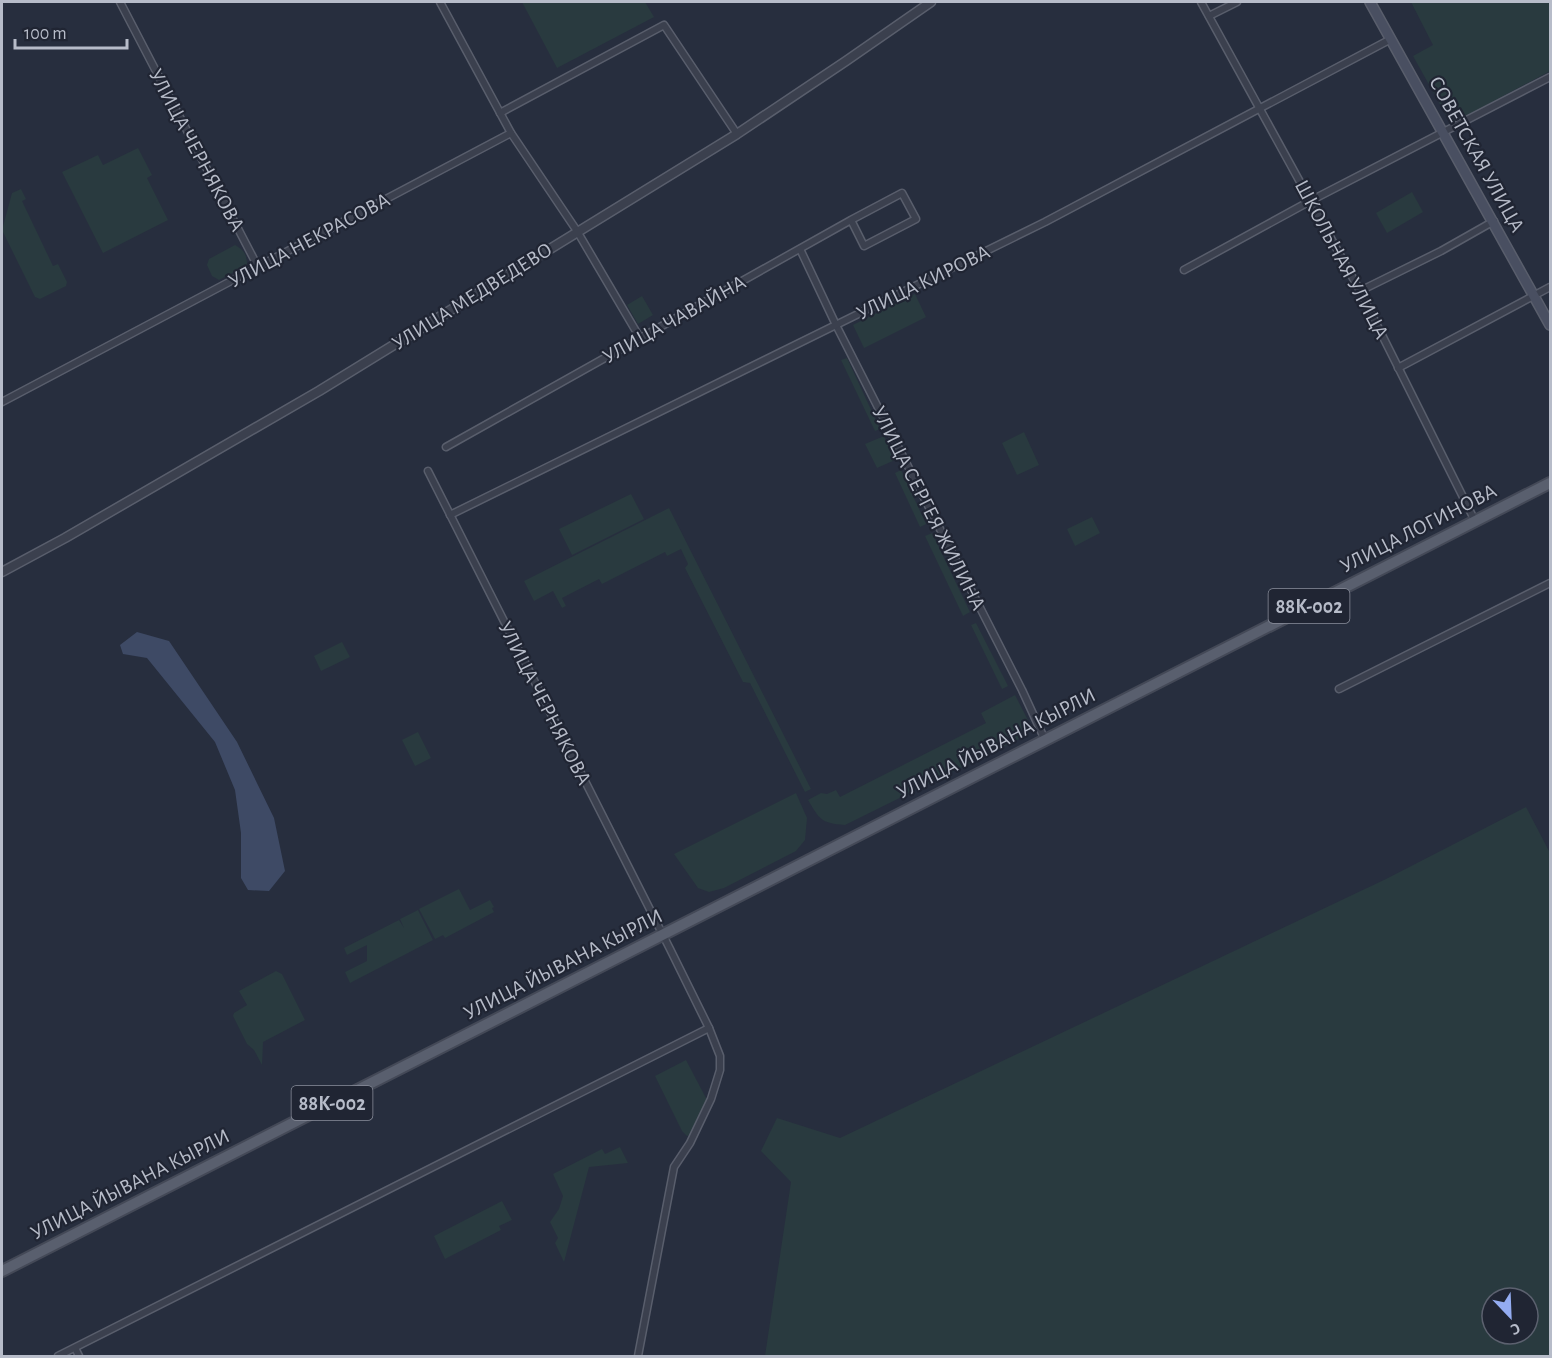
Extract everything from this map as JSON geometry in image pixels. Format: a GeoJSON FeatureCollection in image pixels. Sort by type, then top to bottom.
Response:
{"type":"FeatureCollection","features":[{"type":"Feature","properties":{"kind":"main road","name":"СОВЕТСКАЯ УЛИЦА"},"geometry":{"type":"LineString","coordinates":[[1370,2],[1551,325]]}},
{"type":"Feature","properties":{"kind":"main road","name":"УЛИЦА ЛОГИНОВА"},"geometry":{"type":"LineString","coordinates":[[1142,691],[1551,483]]}},
{"type":"Feature","properties":{"kind":"main road","name":"УЛИЦА ЙЫВАНА КЫРЛИ"},"geometry":{"type":"LineString","coordinates":[[2,1271],[1142,691]]}},
{"type":"Feature","properties":{"kind":"street","name":"УЛИЦА ЧЕРНЯКОВА"},"geometry":{"type":"LineString","coordinates":[[120,2],[258,267]]}},
{"type":"Feature","properties":{"kind":"street"},"geometry":{"type":"LineString","coordinates":[[440,2],[511,133],[577,231],[640,338]]}},
{"type":"Feature","properties":{"kind":"street","name":"УЛИЦА МЕДВЕДЕВО"},"geometry":{"type":"LineString","coordinates":[[2,572],[319,391],[736,134],[846,62],[931,2]]}},
{"type":"Feature","properties":{"kind":"street","name":"ШКОЛЬНАЯ УЛИЦА"},"geometry":{"type":"LineString","coordinates":[[1201,2],[1312,200],[1475,521]]}},
{"type":"Feature","properties":{"kind":"street"},"geometry":{"type":"LineString","coordinates":[[1209,16],[1238,2]]}},
{"type":"Feature","properties":{"kind":"street"},"geometry":{"type":"LineString","coordinates":[[500,113],[664,25],[736,134]]}},
{"type":"Feature","properties":{"kind":"street","name":"УЛИЦА КИРОВА"},"geometry":{"type":"LineString","coordinates":[[450,515],[1045,222],[1391,39]]}},
{"type":"Feature","properties":{"kind":"street"},"geometry":{"type":"LineString","coordinates":[[1184,270],[1312,200],[1551,77]]}},
{"type":"Feature","properties":{"kind":"street","name":"УЛИЦА НЕКРАСОВА"},"geometry":{"type":"LineString","coordinates":[[2,402],[511,133]]}},
{"type":"Feature","properties":{"kind":"street","name":"УЛИЦА ЧАВАЙНА"},"geometry":{"type":"LineString","coordinates":[[446,447],[850,220],[902,193],[916,219],[864,246],[850,220]]}},
{"type":"Feature","properties":{"kind":"street"},"geometry":{"type":"LineString","coordinates":[[1360,291],[1441,251],[1494,221]]}},
{"type":"Feature","properties":{"kind":"street","name":"УЛИЦА СЕРГЕЯ ЖИЛИНА"},"geometry":{"type":"LineString","coordinates":[[800,249],[836,326],[1022,690],[1045,740]]}},
{"type":"Feature","properties":{"kind":"street"},"geometry":{"type":"LineString","coordinates":[[1398,368],[1551,287]]}},
{"type":"Feature","properties":{"kind":"street","name":"УЛИЦА ЧЕРНЯКОВА"},"geometry":{"type":"LineString","coordinates":[[428,471],[663,935],[709,1028],[720,1056],[720,1070],[711,1099],[690,1143],[674,1167],[638,1356]]}},
{"type":"Feature","properties":{"kind":"street"},"geometry":{"type":"LineString","coordinates":[[1339,689],[1551,583]]}},
{"type":"Feature","properties":{"kind":"street"},"geometry":{"type":"LineString","coordinates":[[58,1356],[709,1028]]}},
{"type":"Feature","properties":{"kind":"street"},"geometry":{"type":"LineString","coordinates":[[75,1348],[79,1356]]}},
{"type":"Feature","properties":{"kind":"shaded area"},"geometry":{"type":"Polygon","coordinates":[[[522,2],[645,2],[654,17],[557,68],[522,2]]]}},
{"type":"Feature","properties":{"kind":"shaded area"},"geometry":{"type":"Polygon","coordinates":[[[1411,2],[1550,2],[1550,71],[1451,124],[1413,56],[1433,45],[1411,2]]]}},
{"type":"Feature","properties":{"kind":"shaded area"},"geometry":{"type":"Polygon","coordinates":[[[138,148],[152,175],[147,178],[168,220],[103,253],[62,172],[98,155],[103,165],[138,148]]]}},
{"type":"Feature","properties":{"kind":"shaded area"},"geometry":{"type":"Polygon","coordinates":[[[21,189],[26,199],[22,201],[53,266],[58,264],[67,282],[66,286],[40,299],[35,297],[2,230],[12,193],[21,189]]]}},
{"type":"Feature","properties":{"kind":"shaded area"},"geometry":{"type":"Polygon","coordinates":[[[1412,192],[1423,212],[1387,233],[1376,213],[1412,192]]]}},
{"type":"Feature","properties":{"kind":"shaded area"},"geometry":{"type":"Polygon","coordinates":[[[235,245],[244,253],[247,265],[219,280],[212,276],[207,265],[209,259],[235,245]]]}},
{"type":"Feature","properties":{"kind":"shaded area"},"geometry":{"type":"Polygon","coordinates":[[[915,294],[926,317],[864,348],[853,325],[915,294]]]}},
{"type":"Feature","properties":{"kind":"shaded area"},"geometry":{"type":"Polygon","coordinates":[[[642,296],[653,315],[638,324],[627,305],[642,296]]]}},
{"type":"Feature","properties":{"kind":"shaded area"},"geometry":{"type":"Polygon","coordinates":[[[847,358],[880,429],[875,431],[841,360],[847,358]]]}},
{"type":"Feature","properties":{"kind":"shaded area"},"geometry":{"type":"Polygon","coordinates":[[[1024,432],[1039,465],[1017,475],[1002,443],[1024,432]]]}},
{"type":"Feature","properties":{"kind":"shaded area"},"geometry":{"type":"Polygon","coordinates":[[[884,436],[895,460],[877,468],[865,444],[884,436]]]}},
{"type":"Feature","properties":{"kind":"shaded area"},"geometry":{"type":"Polygon","coordinates":[[[901,470],[926,524],[920,527],[895,473],[901,470]]]}},
{"type":"Feature","properties":{"kind":"shaded area"},"geometry":{"type":"Polygon","coordinates":[[[631,494],[644,519],[572,555],[559,529],[631,494]]]}},
{"type":"Feature","properties":{"kind":"shaded area"},"geometry":{"type":"Polygon","coordinates":[[[669,508],[811,789],[805,792],[750,683],[743,682],[685,568],[688,564],[681,549],[667,556],[665,552],[602,584],[599,579],[562,598],[566,606],[562,608],[553,591],[534,601],[524,581],[669,508]]]}},
{"type":"Feature","properties":{"kind":"shaded area"},"geometry":{"type":"Polygon","coordinates":[[[1092,517],[1100,533],[1075,546],[1067,529],[1092,517]]]}},
{"type":"Feature","properties":{"kind":"shaded area"},"geometry":{"type":"Polygon","coordinates":[[[932,533],[970,612],[963,616],[925,536],[932,533]]]}},
{"type":"Feature","properties":{"kind":"shaded area"},"geometry":{"type":"Polygon","coordinates":[[[976,623],[1008,686],[1002,689],[971,625],[976,623]]]}},
{"type":"Feature","properties":{"kind":"shaded area"},"geometry":{"type":"Polygon","coordinates":[[[342,642],[350,657],[321,671],[314,656],[342,642]]]}},
{"type":"Feature","properties":{"kind":"shaded area"},"geometry":{"type":"Polygon","coordinates":[[[1015,695],[1031,726],[1025,736],[845,825],[822,819],[808,800],[821,793],[827,794],[836,790],[840,797],[986,723],[981,713],[1015,695]]]}},
{"type":"Feature","properties":{"kind":"shaded area"},"geometry":{"type":"Polygon","coordinates":[[[418,732],[431,758],[415,766],[402,740],[418,732]]]}},
{"type":"Feature","properties":{"kind":"shaded area"},"geometry":{"type":"Polygon","coordinates":[[[796,793],[807,818],[805,840],[796,851],[724,888],[709,892],[698,888],[674,854],[796,793]]]}},
{"type":"Feature","properties":{"kind":"shaded area"},"geometry":{"type":"Polygon","coordinates":[[[1526,807],[1550,853],[1550,1356],[765,1356],[791,1182],[761,1151],[777,1118],[840,1138],[1386,879],[1526,807]]]}},
{"type":"Feature","properties":{"kind":"shaded area"},"geometry":{"type":"Polygon","coordinates":[[[459,889],[470,910],[490,900],[494,912],[445,938],[443,935],[435,939],[419,909],[459,889]]]}},
{"type":"Feature","properties":{"kind":"shaded area"},"geometry":{"type":"Polygon","coordinates":[[[418,910],[433,940],[350,983],[345,972],[367,961],[367,945],[347,955],[344,948],[399,920],[404,928],[400,919],[418,910]]]}},
{"type":"Feature","properties":{"kind":"shaded area"},"geometry":{"type":"Polygon","coordinates":[[[276,971],[282,974],[305,1020],[263,1042],[262,1065],[254,1050],[247,1044],[233,1016],[247,1005],[239,991],[276,971]]]}},
{"type":"Feature","properties":{"kind":"shaded area"},"geometry":{"type":"Polygon","coordinates":[[[686,1060],[707,1100],[691,1134],[687,1136],[682,1131],[655,1076],[686,1060]]]}},
{"type":"Feature","properties":{"kind":"shaded area"},"geometry":{"type":"Polygon","coordinates":[[[620,1147],[628,1163],[589,1167],[564,1262],[555,1243],[558,1238],[550,1222],[559,1209],[563,1196],[553,1174],[602,1149],[605,1154],[620,1147]]]}},
{"type":"Feature","properties":{"kind":"shaded area"},"geometry":{"type":"Polygon","coordinates":[[[502,1201],[512,1220],[499,1226],[501,1230],[445,1259],[434,1236],[502,1201]]]}},
{"type":"Feature","properties":{"kind":"water"},"geometry":{"type":"Polygon","coordinates":[[[137,632],[169,641],[237,742],[274,818],[285,871],[269,891],[248,890],[241,878],[241,833],[235,790],[215,742],[147,658],[123,654],[120,645],[137,632]]]}}]}
